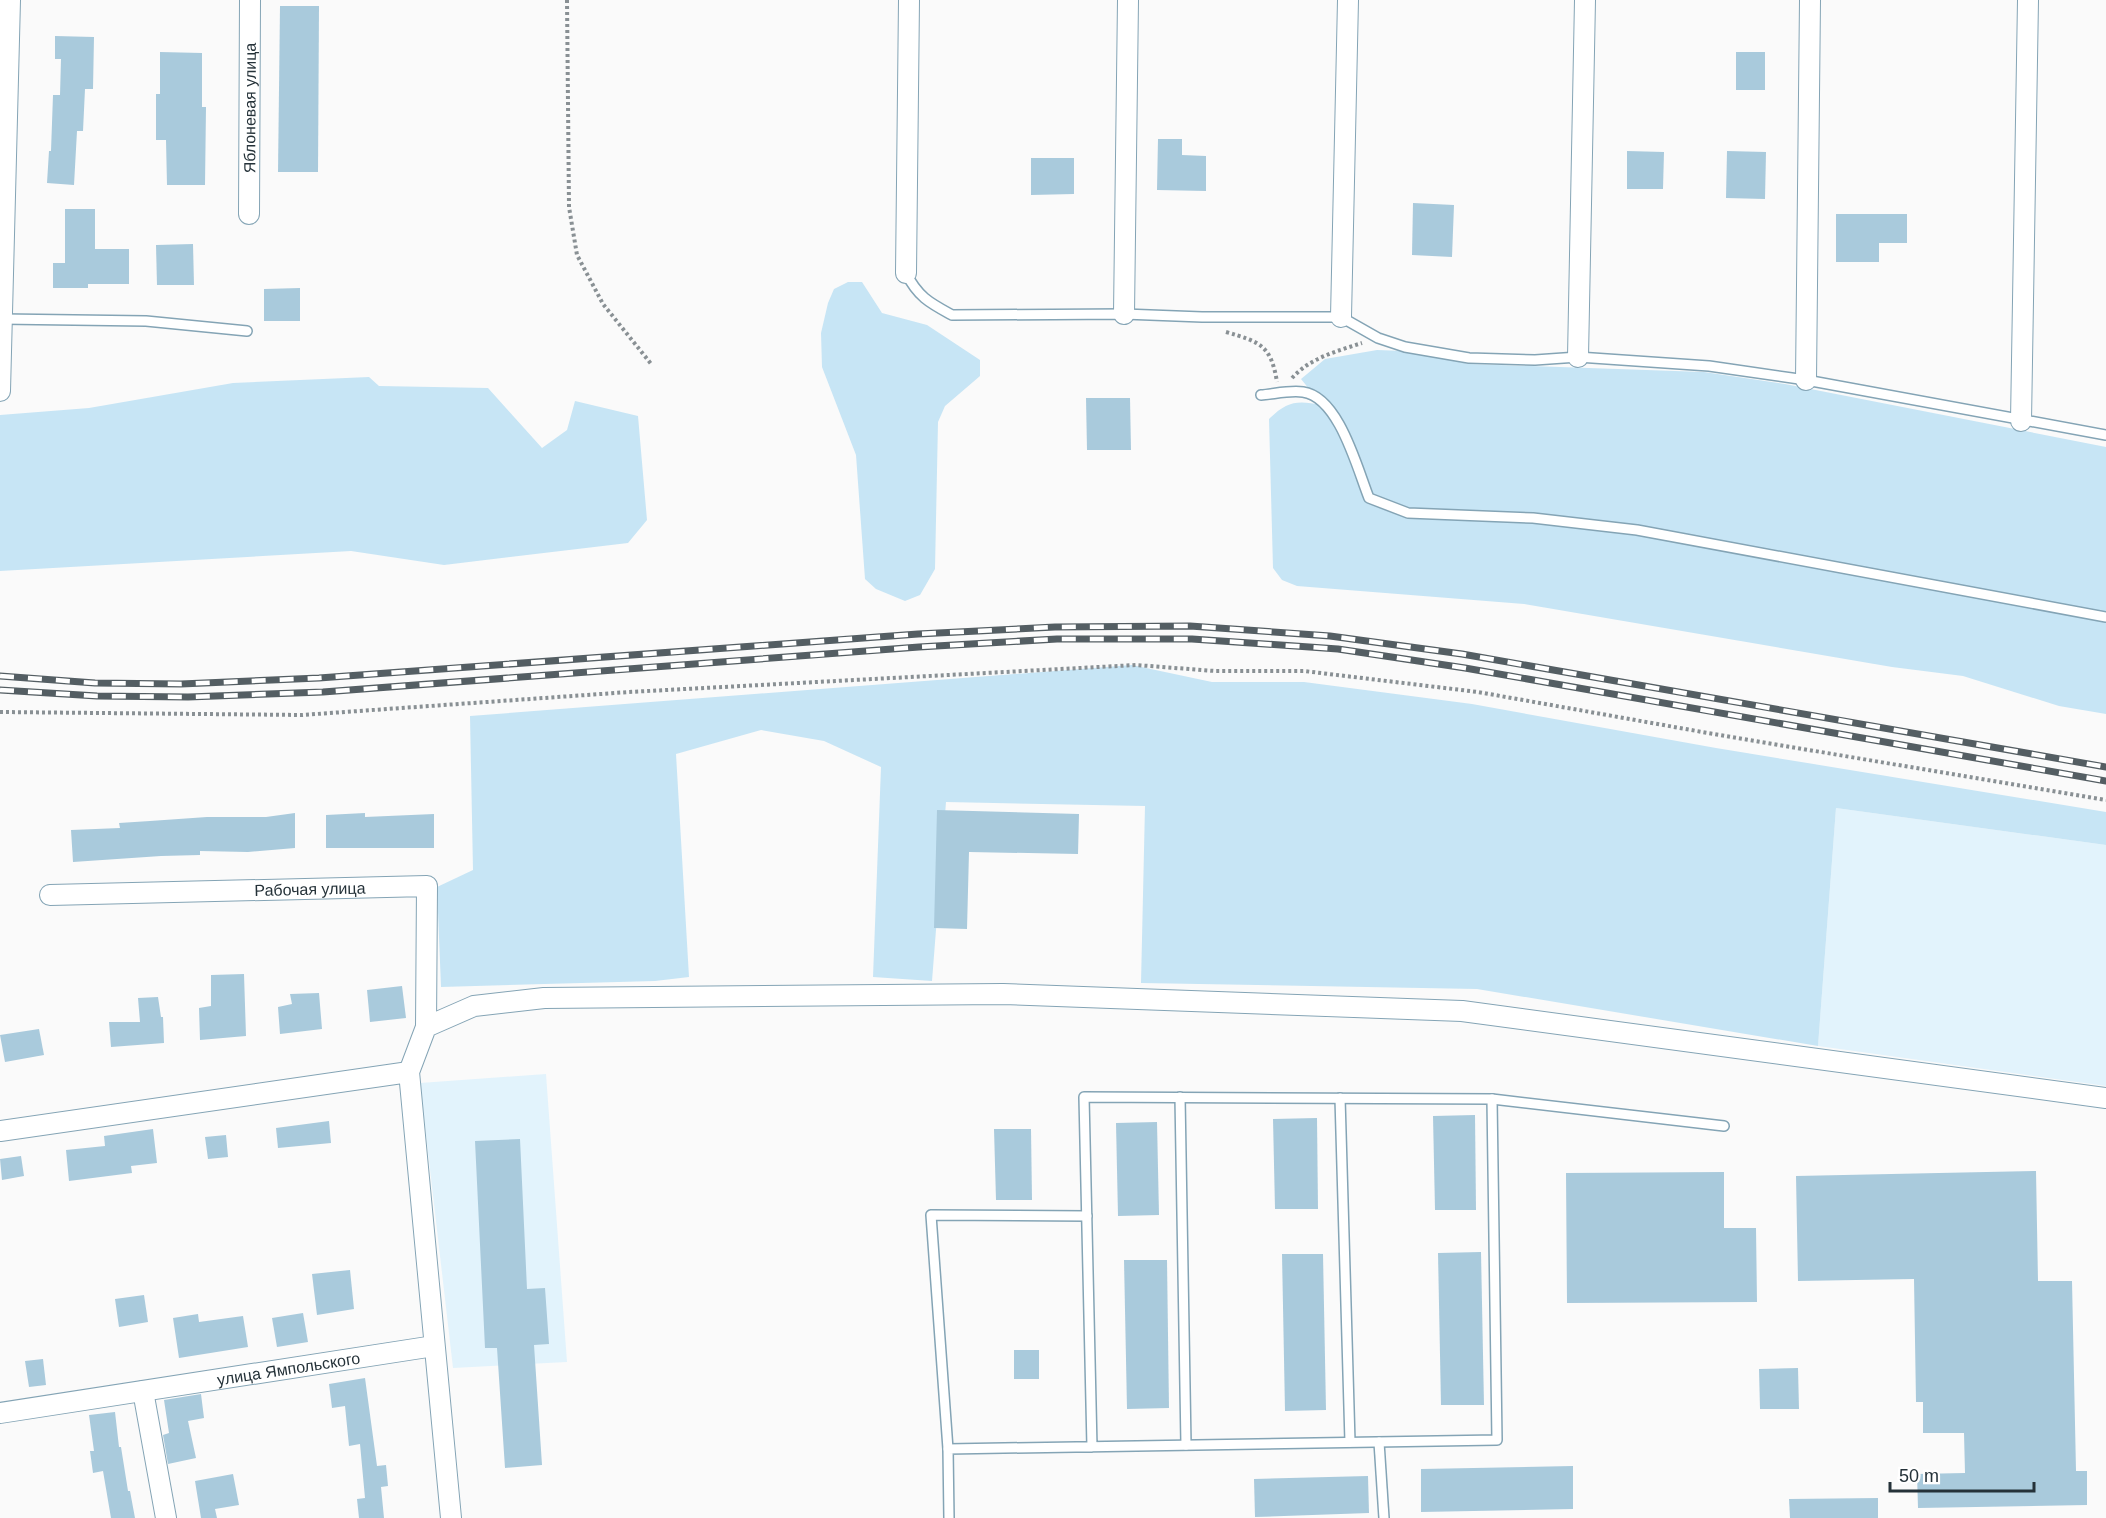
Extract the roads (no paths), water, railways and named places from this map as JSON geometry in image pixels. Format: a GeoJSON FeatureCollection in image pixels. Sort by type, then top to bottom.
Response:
{"type":"FeatureCollection","features":[{"type":"Feature","properties":{"kind":"street"},"geometry":{"type":"LineString","coordinates":[[0,391],[10,0]]}},
{"type":"Feature","properties":{"kind":"street","name":"Яблоневая улица"},"geometry":{"type":"LineString","coordinates":[[249,214],[250,0]]}},
{"type":"Feature","properties":{"kind":"street"},"geometry":{"type":"LineString","coordinates":[[906,273],[909,0]]}},
{"type":"Feature","properties":{"kind":"street"},"geometry":{"type":"LineString","coordinates":[[1125,314],[1128,0]]}},
{"type":"Feature","properties":{"kind":"street"},"geometry":{"type":"LineString","coordinates":[[1341,317],[1348,0]]}},
{"type":"Feature","properties":{"kind":"street"},"geometry":{"type":"LineString","coordinates":[[1578,357],[1585,0]]}},
{"type":"Feature","properties":{"kind":"street"},"geometry":{"type":"LineString","coordinates":[[1806,380],[1810,0]]}},
{"type":"Feature","properties":{"kind":"street"},"geometry":{"type":"LineString","coordinates":[[2020,421],[2028,0]]}},
{"type":"Feature","properties":{"kind":"street","name":"Рабочая улица"},"geometry":{"type":"LineString","coordinates":[[50,895],[427,886],[426,1027]]}},
{"type":"Feature","properties":{"kind":"street"},"geometry":{"type":"LineString","coordinates":[[451,1518],[409,1072],[426,1027],[474,1006],[544,998],[1003,994],[1462,1011],[2106,1098]]}},
{"type":"Feature","properties":{"kind":"street"},"geometry":{"type":"LineString","coordinates":[[0,1131],[409,1072]]}},
{"type":"Feature","properties":{"kind":"street","name":"улица Ямпольского"},"geometry":{"type":"LineString","coordinates":[[0,1413],[434,1346]]}},
{"type":"Feature","properties":{"kind":"street"},"geometry":{"type":"LineString","coordinates":[[143,1391],[166,1518]]}},
{"type":"Feature","properties":{"kind":"lane"},"geometry":{"type":"LineString","coordinates":[[906,273],[914,290],[929,303],[952,315],[1125,314],[1202,317],[1341,317],[1378,338],[1405,347],[1469,358],[1535,360],[1578,357],[1709,366],[1806,380],[2106,435]]}},
{"type":"Feature","properties":{"kind":"lane"},"geometry":{"type":"LineString","coordinates":[[2,320],[146,321],[247,331]]}},
{"type":"Feature","properties":{"kind":"lane"},"geometry":{"type":"LineString","coordinates":[[1261,395],[1304,392],[1323,402],[1336,417],[1369,498],[1408,513],[1533,518],[1638,530],[2106,617]]}},
{"type":"Feature","properties":{"kind":"lane"},"geometry":{"type":"LineString","coordinates":[[1092,1447],[1084,1097],[1492,1099],[1724,1126]]}},
{"type":"Feature","properties":{"kind":"lane"},"geometry":{"type":"LineString","coordinates":[[1180,1097],[1186,1445]]}},
{"type":"Feature","properties":{"kind":"lane"},"geometry":{"type":"LineString","coordinates":[[1340,1098],[1350,1442]]}},
{"type":"Feature","properties":{"kind":"lane"},"geometry":{"type":"LineString","coordinates":[[948,1449],[1497,1440],[1492,1099]]}},
{"type":"Feature","properties":{"kind":"lane"},"geometry":{"type":"LineString","coordinates":[[949,1518],[948,1449],[932,1215],[1087,1216]]}},
{"type":"Feature","properties":{"kind":"lane"},"geometry":{"type":"LineString","coordinates":[[1379,1442],[1384,1518]]}},
{"type":"Feature","properties":{"kind":"railway"},"geometry":{"type":"LineString","coordinates":[[0,676],[95,683],[181,684],[319,678],[918,634],[1055,627],[1190,626],[1330,636],[1462,654],[2106,767]]}},
{"type":"Feature","properties":{"kind":"railway"},"geometry":{"type":"LineString","coordinates":[[0,690],[97,696],[188,697],[323,692],[919,647],[1057,639],[1192,639],[1338,649],[1465,668],[2106,781]]}}]}
